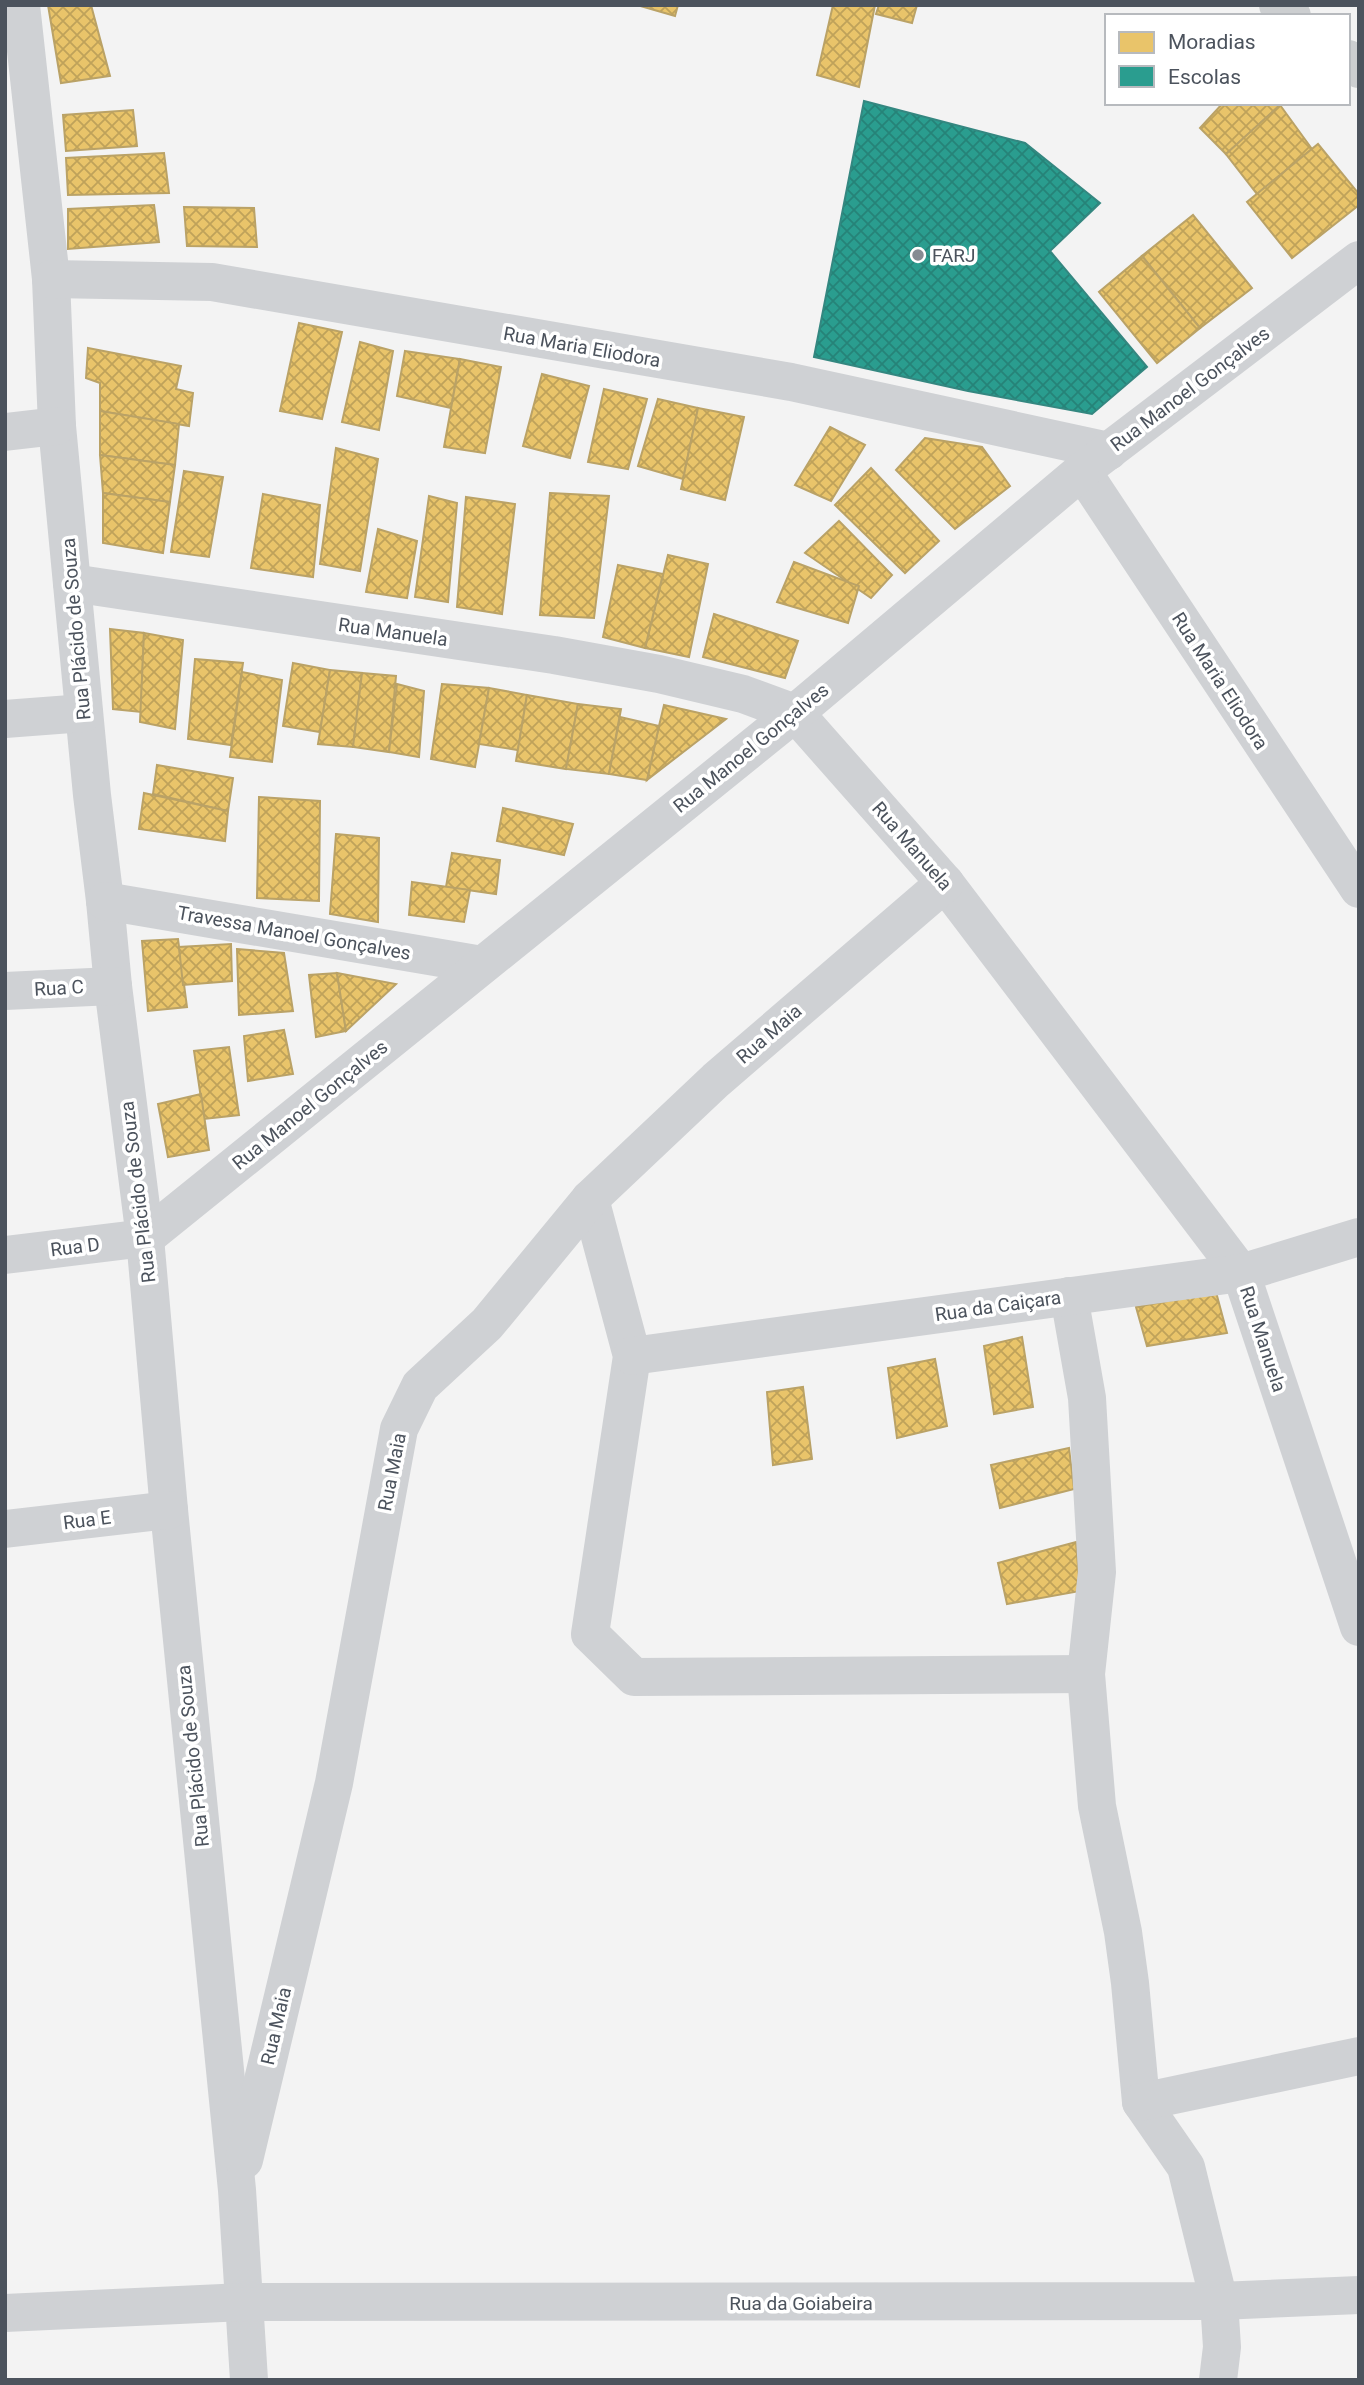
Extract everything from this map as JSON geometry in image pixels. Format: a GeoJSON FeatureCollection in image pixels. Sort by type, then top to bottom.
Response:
{"type":"FeatureCollection","features":[{"type":"Feature","properties":{"kind":"street","name":"Rua Plácido de Souza"},"geometry":{"type":"LineString","coordinates":[[21,5],[51,279],[57,426],[84,713],[113,986],[145,1238],[169,1510],[237,2190],[249,2380]]}},
{"type":"Feature","properties":{"kind":"street","name":"Rua Manoel Gonçalves"},"geometry":{"type":"LineString","coordinates":[[145,1238],[794,713],[1095,461],[1359,260]]}},
{"type":"Feature","properties":{"kind":"street","name":"Rua Maria Eliodora"},"geometry":{"type":"LineString","coordinates":[[51,279],[212,282],[791,382],[1095,461],[1359,889]]}},
{"type":"Feature","properties":{"kind":"street"},"geometry":{"type":"LineString","coordinates":[[5,432],[57,426]]}},
{"type":"Feature","properties":{"kind":"street","name":"Rua Manuela"},"geometry":{"type":"LineString","coordinates":[[72,583],[554,655],[659,674],[743,694],[794,713],[946,883],[1241,1273],[1358,1620]]}},
{"type":"Feature","properties":{"kind":"street"},"geometry":{"type":"LineString","coordinates":[[5,719],[84,713]]}},
{"type":"Feature","properties":{"kind":"street","name":"Rua Maia"},"geometry":{"type":"LineString","coordinates":[[237,2190],[334,1783],[399,1429],[420,1386],[487,1324],[590,1199],[716,1080],[946,883]]}},
{"type":"Feature","properties":{"kind":"street","name":"Travessa Manoel Gonçalves"},"geometry":{"type":"LineString","coordinates":[[105,901],[482,965]]}},
{"type":"Feature","properties":{"kind":"street","name":"Rua C"},"geometry":{"type":"LineString","coordinates":[[5,991],[113,986]]}},
{"type":"Feature","properties":{"kind":"street"},"geometry":{"type":"LineString","coordinates":[[590,1199],[632,1356],[590,1634],[634,1677],[1086,1674]]}},
{"type":"Feature","properties":{"kind":"street","name":"Rua da Caiçara"},"geometry":{"type":"LineString","coordinates":[[632,1356],[1241,1273],[1359,1237]]}},
{"type":"Feature","properties":{"kind":"street","name":"Rua D"},"geometry":{"type":"LineString","coordinates":[[5,1255],[145,1238]]}},
{"type":"Feature","properties":{"kind":"street"},"geometry":{"type":"LineString","coordinates":[[1069,1296],[1087,1398],[1097,1572],[1086,1674],[1097,1807],[1123,1932],[1141,2102],[1186,2167],[1219,2301],[1222,2347],[1218,2380]]}},
{"type":"Feature","properties":{"kind":"street","name":"Rua E"},"geometry":{"type":"LineString","coordinates":[[5,1530],[169,1510]]}},
{"type":"Feature","properties":{"kind":"street"},"geometry":{"type":"LineString","coordinates":[[1141,2102],[1359,2056]]}},
{"type":"Feature","properties":{"kind":"street","name":"Rua da Goiabeira"},"geometry":{"type":"LineString","coordinates":[[5,2313],[244,2302],[1219,2301],[1359,2295]]}},
{"type":"Feature","properties":{"kind":"building: Moradias"},"geometry":{"type":"Polygon","coordinates":[[[48,5],[91,5],[110,76],[61,83],[48,5]]]}},
{"type":"Feature","properties":{"kind":"building: Moradias"},"geometry":{"type":"Polygon","coordinates":[[[637,5],[678,5],[675,16],[637,5]]]}},
{"type":"Feature","properties":{"kind":"building: Moradias"},"geometry":{"type":"Polygon","coordinates":[[[833,5],[875,5],[859,87],[817,75],[833,5]]]}},
{"type":"Feature","properties":{"kind":"building: Moradias"},"geometry":{"type":"Polygon","coordinates":[[[879,5],[917,5],[912,23],[876,14],[879,5]]]}},
{"type":"Feature","properties":{"kind":"building: Moradias"},"geometry":{"type":"Polygon","coordinates":[[[1221,105],[1280,105],[1226,154],[1200,128],[1221,105]]]}},
{"type":"Feature","properties":{"kind":"building: Moradias"},"geometry":{"type":"Polygon","coordinates":[[[1280,105],[1312,149],[1257,194],[1226,154],[1280,105]]]}},
{"type":"Feature","properties":{"kind":"building: Moradias"},"geometry":{"type":"Polygon","coordinates":[[[133,110],[137,146],[66,151],[63,115],[133,110]]]}},
{"type":"Feature","properties":{"kind":"building: Moradias"},"geometry":{"type":"Polygon","coordinates":[[[1318,144],[1359,194],[1359,205],[1292,258],[1247,202],[1318,144]]]}},
{"type":"Feature","properties":{"kind":"building: Moradias"},"geometry":{"type":"Polygon","coordinates":[[[164,153],[169,193],[68,195],[66,158],[164,153]]]}},
{"type":"Feature","properties":{"kind":"building: Moradias"},"geometry":{"type":"Polygon","coordinates":[[[154,205],[159,242],[68,249],[68,209],[154,205]]]}},
{"type":"Feature","properties":{"kind":"building: Moradias"},"geometry":{"type":"Polygon","coordinates":[[[184,207],[254,208],[257,247],[187,246],[184,207]]]}},
{"type":"Feature","properties":{"kind":"building: Moradias"},"geometry":{"type":"Polygon","coordinates":[[[1193,215],[1252,288],[1200,328],[1142,256],[1193,215]]]}},
{"type":"Feature","properties":{"kind":"building: Moradias"},"geometry":{"type":"Polygon","coordinates":[[[1142,256],[1200,328],[1157,363],[1099,292],[1142,256]]]}},
{"type":"Feature","properties":{"kind":"building: Moradias"},"geometry":{"type":"Polygon","coordinates":[[[299,323],[342,332],[322,419],[280,411],[299,323]]]}},
{"type":"Feature","properties":{"kind":"building: Moradias"},"geometry":{"type":"Polygon","coordinates":[[[360,342],[393,351],[379,430],[342,422],[360,342]]]}},
{"type":"Feature","properties":{"kind":"building: Moradias"},"geometry":{"type":"Polygon","coordinates":[[[88,348],[181,366],[176,389],[193,393],[189,426],[100,411],[100,383],[86,378],[88,348]]]}},
{"type":"Feature","properties":{"kind":"building: Moradias"},"geometry":{"type":"Polygon","coordinates":[[[405,351],[460,359],[451,408],[397,396],[405,351]]]}},
{"type":"Feature","properties":{"kind":"building: Moradias"},"geometry":{"type":"Polygon","coordinates":[[[460,359],[501,367],[485,453],[444,447],[460,359]]]}},
{"type":"Feature","properties":{"kind":"building: Moradias"},"geometry":{"type":"Polygon","coordinates":[[[542,374],[589,386],[570,458],[523,446],[542,374]]]}},
{"type":"Feature","properties":{"kind":"building: Moradias"},"geometry":{"type":"Polygon","coordinates":[[[604,389],[647,399],[628,469],[588,462],[604,389]]]}},
{"type":"Feature","properties":{"kind":"building: Moradias"},"geometry":{"type":"Polygon","coordinates":[[[658,399],[698,408],[683,479],[638,466],[658,399]]]}},
{"type":"Feature","properties":{"kind":"building: Moradias"},"geometry":{"type":"Polygon","coordinates":[[[698,408],[744,417],[725,500],[681,489],[698,408]]]}},
{"type":"Feature","properties":{"kind":"building: Moradias"},"geometry":{"type":"Polygon","coordinates":[[[100,411],[179,424],[175,465],[100,455],[100,411]]]}},
{"type":"Feature","properties":{"kind":"building: Moradias"},"geometry":{"type":"Polygon","coordinates":[[[830,427],[865,445],[831,501],[795,485],[830,427]]]}},
{"type":"Feature","properties":{"kind":"building: Moradias"},"geometry":{"type":"Polygon","coordinates":[[[925,438],[982,447],[1010,486],[955,529],[896,470],[925,438]]]}},
{"type":"Feature","properties":{"kind":"building: Moradias"},"geometry":{"type":"Polygon","coordinates":[[[336,448],[378,459],[360,571],[320,564],[336,448]]]}},
{"type":"Feature","properties":{"kind":"building: Moradias"},"geometry":{"type":"Polygon","coordinates":[[[100,455],[175,465],[170,502],[103,493],[100,455]]]}},
{"type":"Feature","properties":{"kind":"building: Moradias"},"geometry":{"type":"Polygon","coordinates":[[[871,468],[939,541],[905,573],[835,505],[871,468]]]}},
{"type":"Feature","properties":{"kind":"building: Moradias"},"geometry":{"type":"Polygon","coordinates":[[[184,471],[223,477],[209,557],[171,552],[184,471]]]}},
{"type":"Feature","properties":{"kind":"building: Moradias"},"geometry":{"type":"Polygon","coordinates":[[[103,493],[170,502],[163,553],[103,543],[103,493]]]}},
{"type":"Feature","properties":{"kind":"building: Moradias"},"geometry":{"type":"Polygon","coordinates":[[[550,493],[609,496],[594,618],[540,615],[550,493]]]}},
{"type":"Feature","properties":{"kind":"building: Moradias"},"geometry":{"type":"Polygon","coordinates":[[[263,494],[320,505],[313,577],[251,568],[263,494]]]}},
{"type":"Feature","properties":{"kind":"building: Moradias"},"geometry":{"type":"Polygon","coordinates":[[[429,496],[457,503],[448,602],[415,597],[429,496]]]}},
{"type":"Feature","properties":{"kind":"building: Moradias"},"geometry":{"type":"Polygon","coordinates":[[[466,497],[515,504],[502,614],[457,607],[466,497]]]}},
{"type":"Feature","properties":{"kind":"building: Moradias"},"geometry":{"type":"Polygon","coordinates":[[[839,521],[892,575],[871,598],[805,553],[839,521]]]}},
{"type":"Feature","properties":{"kind":"building: Moradias"},"geometry":{"type":"Polygon","coordinates":[[[378,529],[417,541],[407,598],[366,592],[378,529]]]}},
{"type":"Feature","properties":{"kind":"building: Moradias"},"geometry":{"type":"Polygon","coordinates":[[[668,555],[708,564],[689,657],[645,648],[668,555]]]}},
{"type":"Feature","properties":{"kind":"building: Moradias"},"geometry":{"type":"Polygon","coordinates":[[[794,562],[859,586],[848,623],[777,602],[794,562]]]}},
{"type":"Feature","properties":{"kind":"building: Moradias"},"geometry":{"type":"Polygon","coordinates":[[[618,565],[663,574],[645,648],[603,637],[618,565]]]}},
{"type":"Feature","properties":{"kind":"building: Moradias"},"geometry":{"type":"Polygon","coordinates":[[[714,614],[798,641],[785,678],[703,657],[714,614]]]}},
{"type":"Feature","properties":{"kind":"building: Moradias"},"geometry":{"type":"Polygon","coordinates":[[[110,629],[144,633],[141,712],[113,709],[110,629]]]}},
{"type":"Feature","properties":{"kind":"building: Moradias"},"geometry":{"type":"Polygon","coordinates":[[[144,633],[183,640],[175,729],[140,722],[144,633]]]}},
{"type":"Feature","properties":{"kind":"building: Moradias"},"geometry":{"type":"Polygon","coordinates":[[[195,659],[243,663],[231,745],[188,739],[195,659]]]}},
{"type":"Feature","properties":{"kind":"building: Moradias"},"geometry":{"type":"Polygon","coordinates":[[[293,663],[330,670],[320,732],[283,726],[293,663]]]}},
{"type":"Feature","properties":{"kind":"building: Moradias"},"geometry":{"type":"Polygon","coordinates":[[[330,670],[362,673],[353,747],[318,744],[330,670]]]}},
{"type":"Feature","properties":{"kind":"building: Moradias"},"geometry":{"type":"Polygon","coordinates":[[[242,672],[282,680],[272,762],[230,757],[242,672]]]}},
{"type":"Feature","properties":{"kind":"building: Moradias"},"geometry":{"type":"Polygon","coordinates":[[[362,673],[396,676],[389,752],[353,747],[362,673]]]}},
{"type":"Feature","properties":{"kind":"building: Moradias"},"geometry":{"type":"Polygon","coordinates":[[[397,684],[424,691],[419,757],[389,752],[397,684]]]}},
{"type":"Feature","properties":{"kind":"building: Moradias"},"geometry":{"type":"Polygon","coordinates":[[[442,684],[489,688],[475,767],[431,759],[442,684]]]}},
{"type":"Feature","properties":{"kind":"building: Moradias"},"geometry":{"type":"Polygon","coordinates":[[[489,688],[527,695],[518,750],[479,744],[489,688]]]}},
{"type":"Feature","properties":{"kind":"building: Moradias"},"geometry":{"type":"Polygon","coordinates":[[[527,695],[578,704],[566,769],[516,761],[527,695]]]}},
{"type":"Feature","properties":{"kind":"building: Moradias"},"geometry":{"type":"Polygon","coordinates":[[[578,704],[621,709],[609,774],[566,769],[578,704]]]}},
{"type":"Feature","properties":{"kind":"building: Moradias"},"geometry":{"type":"Polygon","coordinates":[[[664,705],[726,719],[647,780],[659,726],[664,705]]]}},
{"type":"Feature","properties":{"kind":"building: Moradias"},"geometry":{"type":"Polygon","coordinates":[[[620,717],[659,726],[647,780],[609,774],[620,717]]]}},
{"type":"Feature","properties":{"kind":"building: Moradias"},"geometry":{"type":"Polygon","coordinates":[[[157,765],[233,778],[228,811],[153,794],[157,765]]]}},
{"type":"Feature","properties":{"kind":"building: Moradias"},"geometry":{"type":"Polygon","coordinates":[[[144,793],[228,811],[225,841],[139,829],[144,793]]]}},
{"type":"Feature","properties":{"kind":"building: Moradias"},"geometry":{"type":"Polygon","coordinates":[[[259,797],[320,801],[319,901],[257,898],[259,797]]]}},
{"type":"Feature","properties":{"kind":"building: Moradias"},"geometry":{"type":"Polygon","coordinates":[[[503,808],[573,824],[564,855],[497,841],[503,808]]]}},
{"type":"Feature","properties":{"kind":"building: Moradias"},"geometry":{"type":"Polygon","coordinates":[[[336,834],[379,838],[378,922],[330,914],[336,834]]]}},
{"type":"Feature","properties":{"kind":"building: Moradias"},"geometry":{"type":"Polygon","coordinates":[[[452,853],[500,860],[496,894],[446,887],[452,853]]]}},
{"type":"Feature","properties":{"kind":"building: Moradias"},"geometry":{"type":"Polygon","coordinates":[[[412,882],[470,890],[464,922],[409,915],[412,882]]]}},
{"type":"Feature","properties":{"kind":"building: Moradias"},"geometry":{"type":"Polygon","coordinates":[[[178,939],[187,1007],[148,1011],[142,941],[178,939]]]}},
{"type":"Feature","properties":{"kind":"building: Moradias"},"geometry":{"type":"Polygon","coordinates":[[[231,944],[232,981],[183,985],[179,947],[231,944]]]}},
{"type":"Feature","properties":{"kind":"building: Moradias"},"geometry":{"type":"Polygon","coordinates":[[[237,949],[284,953],[293,1011],[239,1015],[237,949]]]}},
{"type":"Feature","properties":{"kind":"building: Moradias"},"geometry":{"type":"Polygon","coordinates":[[[337,973],[346,1031],[316,1037],[309,975],[337,973]]]}},
{"type":"Feature","properties":{"kind":"building: Moradias"},"geometry":{"type":"Polygon","coordinates":[[[337,973],[396,984],[346,1031],[337,973]]]}},
{"type":"Feature","properties":{"kind":"building: Moradias"},"geometry":{"type":"Polygon","coordinates":[[[284,1030],[293,1074],[248,1081],[244,1036],[284,1030]]]}},
{"type":"Feature","properties":{"kind":"building: Moradias"},"geometry":{"type":"Polygon","coordinates":[[[229,1047],[239,1115],[204,1119],[194,1051],[229,1047]]]}},
{"type":"Feature","properties":{"kind":"building: Moradias"},"geometry":{"type":"Polygon","coordinates":[[[201,1094],[209,1150],[168,1157],[158,1104],[201,1094]]]}},
{"type":"Feature","properties":{"kind":"building: Moradias"},"geometry":{"type":"Polygon","coordinates":[[[1216,1292],[1227,1333],[1147,1346],[1136,1307],[1216,1292]]]}},
{"type":"Feature","properties":{"kind":"building: Moradias"},"geometry":{"type":"Polygon","coordinates":[[[1022,1337],[1033,1407],[994,1414],[984,1346],[1022,1337]]]}},
{"type":"Feature","properties":{"kind":"building: Moradias"},"geometry":{"type":"Polygon","coordinates":[[[935,1359],[947,1426],[897,1438],[888,1368],[935,1359]]]}},
{"type":"Feature","properties":{"kind":"building: Moradias"},"geometry":{"type":"Polygon","coordinates":[[[803,1387],[812,1459],[773,1465],[767,1392],[803,1387]]]}},
{"type":"Feature","properties":{"kind":"building: Moradias"},"geometry":{"type":"Polygon","coordinates":[[[1069,1448],[1074,1489],[1000,1508],[991,1465],[1069,1448]]]}},
{"type":"Feature","properties":{"kind":"building: Moradias"},"geometry":{"type":"Polygon","coordinates":[[[1076,1542],[1080,1591],[1007,1604],[998,1563],[1076,1542]]]}},
{"type":"Feature","properties":{"kind":"building: Escolas","name":"FARJ"},"geometry":{"type":"Polygon","coordinates":[[[864,101],[1025,143],[1100,203],[1050,251],[1147,367],[1092,414],[968,391],[814,357],[864,101]]]}},
{"type":"Feature","properties":{"kind":"place","name":"FARJ"},"geometry":{"type":"Point","coordinates":[918,255]}}]}
